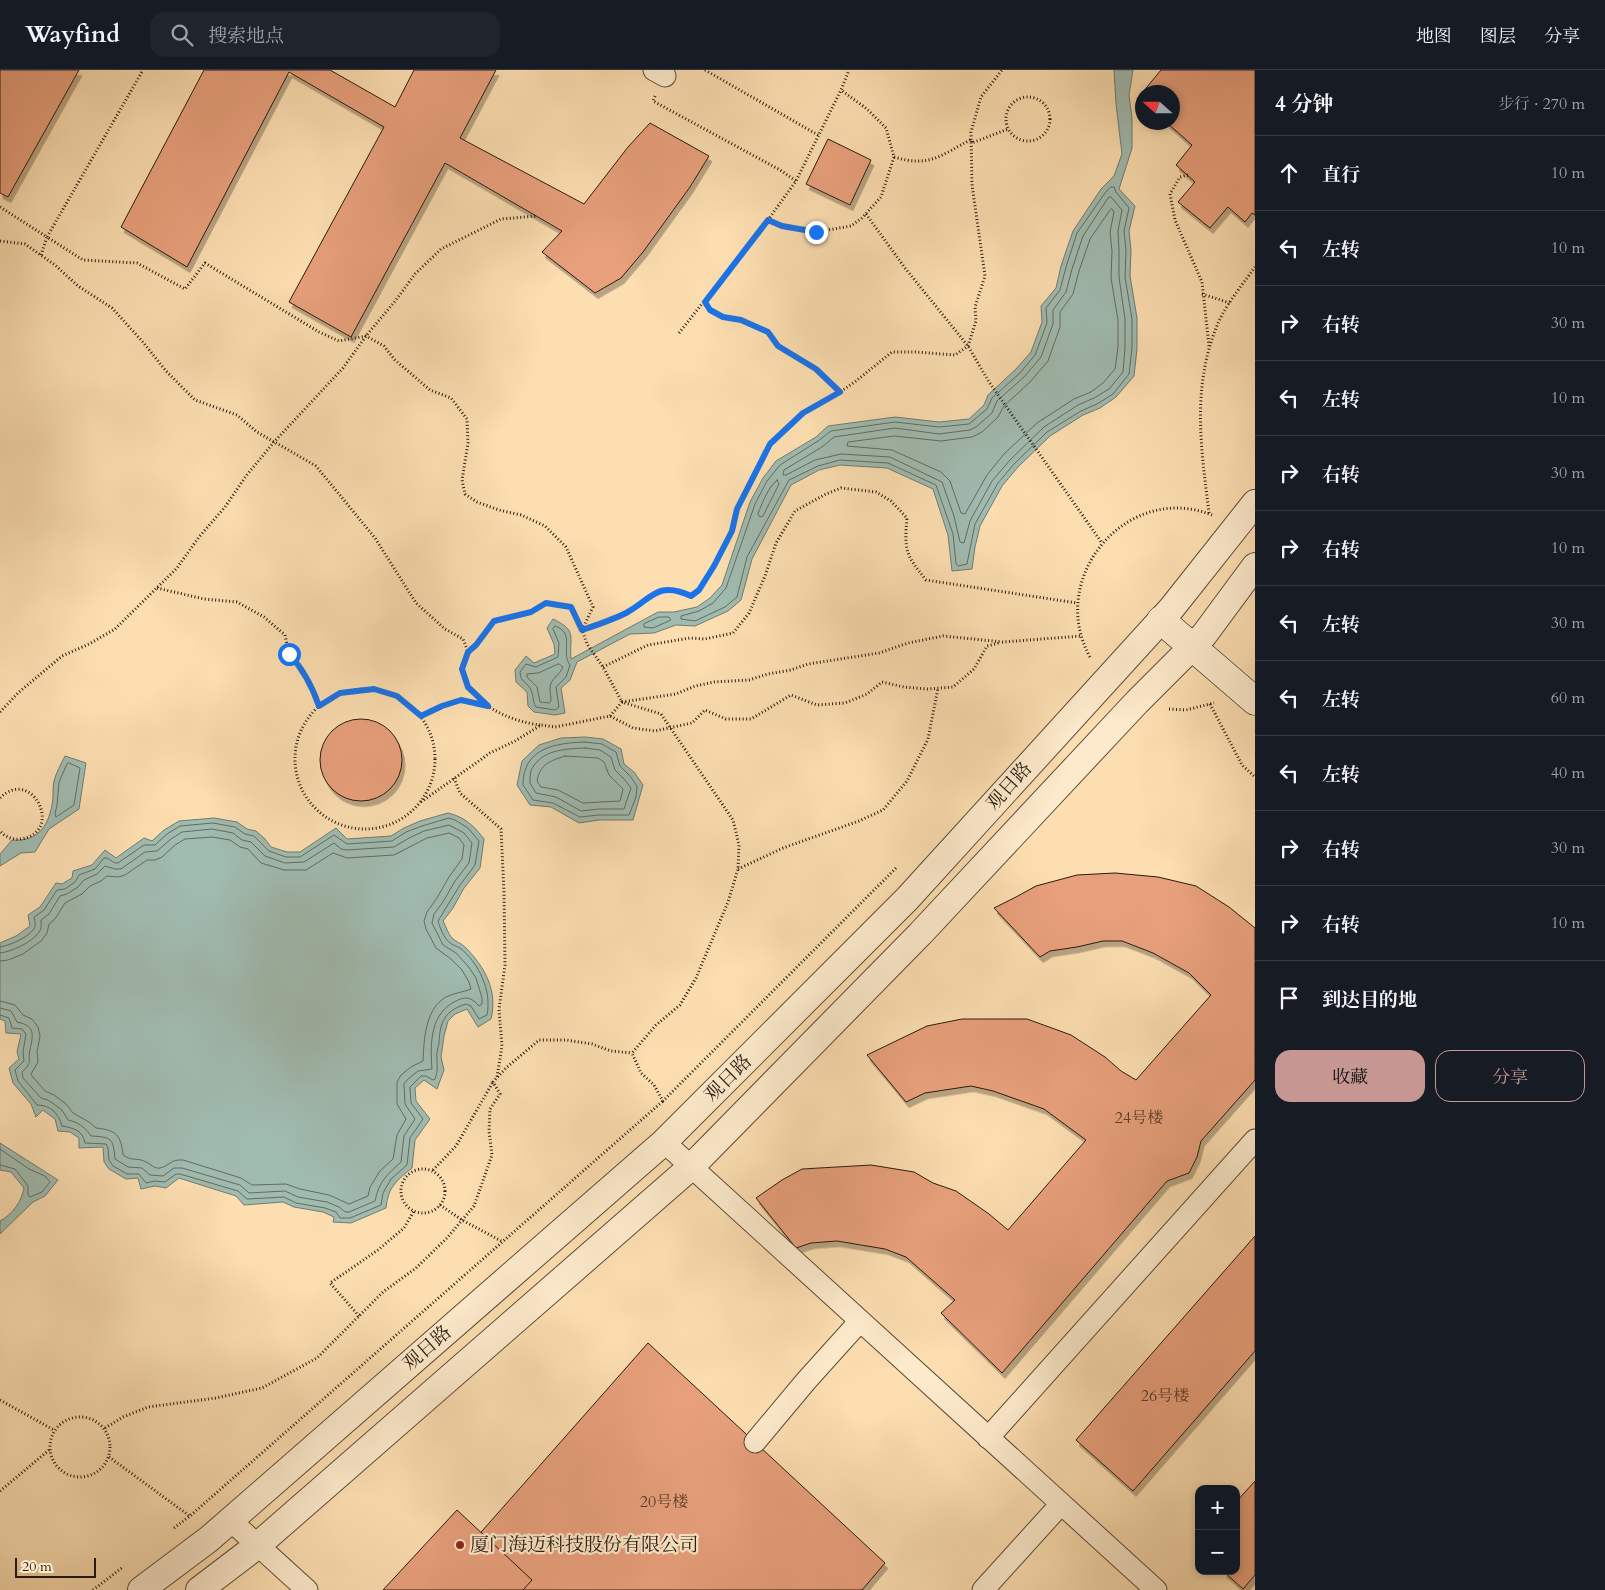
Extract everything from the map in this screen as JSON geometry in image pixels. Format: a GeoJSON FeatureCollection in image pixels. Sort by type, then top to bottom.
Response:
{"type":"FeatureCollection","features":[{"type":"Feature","properties":{"kind":"main road"},"geometry":{"type":"LineString","coordinates":[[1166,614],[1198,641],[1255,702]]}},
{"type":"Feature","properties":{"kind":"main road"},"geometry":{"type":"LineString","coordinates":[[1198,641],[1255,676]]}},
{"type":"Feature","properties":{"kind":"street","name":"观日路"},"geometry":{"type":"LineString","coordinates":[[141,1590],[209,1539],[664,1142],[908,899],[1166,614],[1255,503]]}},
{"type":"Feature","properties":{"kind":"street","name":"观日路"},"geometry":{"type":"LineString","coordinates":[[199,1590],[258,1545],[691,1167],[920,934],[1137,702],[1198,641],[1255,566]]}},
{"type":"Feature","properties":{"kind":"street"},"geometry":{"type":"LineString","coordinates":[[988,1438],[1255,1140]]}},
{"type":"Feature","properties":{"kind":"street"},"geometry":{"type":"LineString","coordinates":[[664,1142],[1156,1590]]}},
{"type":"Feature","properties":{"kind":"street"},"geometry":{"type":"LineString","coordinates":[[755,1442],[860,1321]]}},
{"type":"Feature","properties":{"kind":"street"},"geometry":{"type":"LineString","coordinates":[[983,1590],[1061,1504]]}},
{"type":"Feature","properties":{"kind":"street"},"geometry":{"type":"LineString","coordinates":[[230,1520],[307,1590]]}},
{"type":"Feature","properties":{"kind":"path"},"geometry":{"type":"LineString","coordinates":[[41,255],[47,237],[143,70]]}},
{"type":"Feature","properties":{"kind":"path"},"geometry":{"type":"LineString","coordinates":[[705,70],[818,135]]}},
{"type":"Feature","properties":{"kind":"path"},"geometry":{"type":"LineString","coordinates":[[679,333],[705,302],[796,181],[849,70]]}},
{"type":"Feature","properties":{"kind":"path"},"geometry":{"type":"LineString","coordinates":[[582,630],[627,612],[658,591],[678,590],[691,596],[699,590],[732,531],[737,509],[770,444],[803,413],[840,392],[892,352],[955,355],[968,346],[976,320],[974,307],[985,276],[972,185],[972,132],[981,97],[1002,70]]}},
{"type":"Feature","properties":{"kind":"path"},"geometry":{"type":"LineString","coordinates":[[659,73],[653,101],[780,170],[796,181]]}},
{"type":"Feature","properties":{"kind":"path"},"geometry":{"type":"LineString","coordinates":[[768,220],[782,226],[816,232],[851,226],[866,214],[881,197],[894,157],[886,128],[867,109],[841,90]]}},
{"type":"Feature","properties":{"kind":"path"},"geometry":{"type":"LineString","coordinates":[[1026,96],[1039,98],[1048,107],[1050,126],[1039,139],[1024,141],[1014,137],[1008,128],[1006,121],[1007,110],[1018,98],[1026,96]]}},
{"type":"Feature","properties":{"kind":"path"},"geometry":{"type":"LineString","coordinates":[[972,143],[1008,128]]}},
{"type":"Feature","properties":{"kind":"path"},"geometry":{"type":"LineString","coordinates":[[894,157],[908,161],[931,161],[974,138],[972,143]]}},
{"type":"Feature","properties":{"kind":"path"},"geometry":{"type":"LineString","coordinates":[[1188,175],[1180,177],[1170,194],[1175,220],[1202,282],[1209,348]]}},
{"type":"Feature","properties":{"kind":"path"},"geometry":{"type":"LineString","coordinates":[[0,207],[82,260],[137,263],[185,289],[205,263],[319,332],[339,341],[366,336],[384,346],[395,360],[430,390],[450,398],[467,419],[468,443],[462,480],[465,494],[477,502],[521,515],[546,526],[566,547],[593,607],[582,630]]}},
{"type":"Feature","properties":{"kind":"path"},"geometry":{"type":"LineString","coordinates":[[866,214],[905,268],[968,346],[989,382],[1102,543]]}},
{"type":"Feature","properties":{"kind":"path"},"geometry":{"type":"LineString","coordinates":[[0,712],[19,692],[62,656],[89,644],[115,629],[177,568],[274,442],[342,368],[415,274],[441,249],[501,219],[537,216]]}},
{"type":"Feature","properties":{"kind":"path"},"geometry":{"type":"LineString","coordinates":[[0,241],[25,244],[55,265],[78,286],[112,308],[166,371],[196,400],[237,416],[257,432],[316,466],[375,538],[416,603],[445,629],[463,639],[468,652]]}},
{"type":"Feature","properties":{"kind":"path"},"geometry":{"type":"LineString","coordinates":[[1209,513],[1200,443],[1200,407],[1203,378],[1209,348],[1220,319],[1255,267]]}},
{"type":"Feature","properties":{"kind":"path"},"geometry":{"type":"LineString","coordinates":[[1202,294],[1230,304]]}},
{"type":"Feature","properties":{"kind":"path"},"geometry":{"type":"LineString","coordinates":[[705,302],[710,310],[723,317],[741,320],[768,332],[778,346],[816,369],[840,392]]}},
{"type":"Feature","properties":{"kind":"path"},"geometry":{"type":"LineString","coordinates":[[603,667],[648,645],[690,638],[705,639],[733,633],[749,613],[776,543],[795,511],[841,488],[876,492],[891,501],[907,518],[905,541],[910,560],[926,580],[1077,603]]}},
{"type":"Feature","properties":{"kind":"path"},"geometry":{"type":"LineString","coordinates":[[157,588],[204,599],[237,602],[264,617],[285,634],[289,654],[301,667],[311,684],[319,706]]}},
{"type":"Feature","properties":{"kind":"path"},"geometry":{"type":"LineString","coordinates":[[632,1053],[656,1026],[680,1005],[696,978],[728,902],[738,869],[739,845],[733,820],[661,714],[622,702],[603,667],[587,644],[571,607],[546,603],[531,612],[494,621],[476,645],[468,652],[462,669],[468,687],[488,706],[507,718],[528,724],[555,727],[610,716],[622,702],[676,694],[695,686],[714,682],[749,680],[768,674],[792,670],[808,664],[878,652],[908,643],[943,636],[1003,642]]}},
{"type":"Feature","properties":{"kind":"path"},"geometry":{"type":"LineString","coordinates":[[610,716],[633,728],[655,731],[692,723],[705,710],[726,719],[751,720],[791,695],[817,705],[845,703],[867,694],[882,682],[904,687],[927,689],[952,687],[974,669],[987,646],[1003,642],[1080,636]]}},
{"type":"Feature","properties":{"kind":"path"},"geometry":{"type":"LineString","coordinates":[[738,869],[783,848],[883,810],[907,781],[928,739],[938,688]]}},
{"type":"Feature","properties":{"kind":"path"},"geometry":{"type":"LineString","coordinates":[[421,802],[430,786],[436,761],[432,737],[421,716],[397,696],[374,689],[340,693],[319,706],[301,732],[295,754],[297,776],[307,798],[317,811],[343,826],[359,830],[385,827],[408,815],[421,802],[490,753],[515,741],[541,725]]}},
{"type":"Feature","properties":{"kind":"path"},"geometry":{"type":"LineString","coordinates":[[421,716],[461,700],[488,706]]}},
{"type":"Feature","properties":{"kind":"path"},"geometry":{"type":"LineString","coordinates":[[1210,704],[1242,765],[1255,777]]}},
{"type":"Feature","properties":{"kind":"path"},"geometry":{"type":"LineString","coordinates":[[454,778],[460,794],[501,829],[505,965],[499,1009],[502,1046],[497,1078]]}},
{"type":"Feature","properties":{"kind":"path"},"geometry":{"type":"LineString","coordinates":[[0,798],[7,792],[15,790],[25,791],[37,798],[43,814],[40,826],[36,832],[27,838],[11,839],[0,831]]}},
{"type":"Feature","properties":{"kind":"path"},"geometry":{"type":"LineString","coordinates":[[190,1516],[662,1101],[900,863]]}},
{"type":"Feature","properties":{"kind":"path"},"geometry":{"type":"LineString","coordinates":[[434,1170],[456,1146],[493,1082],[506,1068],[539,1040],[566,1040],[592,1044],[611,1051],[632,1053]]}},
{"type":"Feature","properties":{"kind":"path"},"geometry":{"type":"LineString","coordinates":[[632,1053],[641,1073],[654,1086],[662,1101]]}},
{"type":"Feature","properties":{"kind":"path"},"geometry":{"type":"LineString","coordinates":[[105,1428],[124,1417],[148,1407],[216,1398],[262,1388],[317,1358],[383,1292],[416,1268],[447,1238],[474,1206],[492,1155],[489,1131],[490,1109],[500,1094],[493,1082]]}},
{"type":"Feature","properties":{"kind":"path"},"geometry":{"type":"LineString","coordinates":[[421,1168],[434,1170],[440,1175],[446,1186],[445,1195],[440,1205],[430,1212],[414,1211],[408,1207],[402,1197],[403,1182],[413,1170],[421,1168]]}},
{"type":"Feature","properties":{"kind":"path"},"geometry":{"type":"LineString","coordinates":[[440,1205],[462,1220],[503,1242]]}},
{"type":"Feature","properties":{"kind":"path"},"geometry":{"type":"LineString","coordinates":[[359,1316],[330,1283],[378,1250],[404,1228],[414,1211]]}},
{"type":"Feature","properties":{"kind":"path"},"geometry":{"type":"LineString","coordinates":[[0,1400],[54,1430]]}},
{"type":"Feature","properties":{"kind":"path"},"geometry":{"type":"LineString","coordinates":[[84,1416],[94,1419],[105,1428],[110,1438],[111,1449],[104,1466],[98,1472],[88,1476],[77,1477],[61,1471],[49,1450],[50,1439],[54,1430],[61,1422],[71,1417],[84,1416]]}},
{"type":"Feature","properties":{"kind":"path"},"geometry":{"type":"LineString","coordinates":[[0,1491],[49,1450]]}},
{"type":"Feature","properties":{"kind":"path"},"geometry":{"type":"LineString","coordinates":[[109,1457],[190,1516],[209,1539]]}},
{"type":"Feature","properties":{"kind":"water"},"geometry":{"type":"Polygon","coordinates":[[[1114,70],[1133,70],[1129,95],[1132,118],[1132,148],[1119,189],[1135,206],[1129,231],[1131,250],[1130,276],[1137,318],[1137,349],[1134,376],[1116,397],[1050,436],[1018,467],[1002,486],[980,526],[972,569],[952,571],[948,535],[933,489],[887,468],[840,465],[819,470],[791,485],[752,559],[741,600],[728,611],[695,626],[676,625],[654,633],[630,634],[577,662],[570,680],[561,688],[565,713],[555,715],[534,712],[528,706],[527,692],[516,682],[515,670],[526,656],[534,663],[555,654],[554,644],[547,628],[553,619],[566,627],[571,635],[571,659],[658,612],[674,612],[697,607],[710,598],[722,585],[750,502],[763,478],[776,461],[816,437],[828,426],[895,417],[939,422],[969,419],[984,405],[988,395],[1031,352],[1042,322],[1041,306],[1056,288],[1073,231],[1101,189],[1114,176],[1122,154],[1114,70]]]}},
{"type":"Feature","properties":{"kind":"water"},"geometry":{"type":"Polygon","coordinates":[[[585,737],[603,739],[621,749],[624,764],[634,772],[643,785],[633,820],[599,820],[579,823],[551,807],[530,805],[517,785],[522,761],[539,745],[561,738],[585,737]]]}},
{"type":"Feature","properties":{"kind":"water"},"geometry":{"type":"Polygon","coordinates":[[[65,756],[86,763],[79,809],[49,829],[35,852],[21,853],[0,866],[0,854],[12,840],[21,840],[35,836],[48,820],[53,799],[53,784],[65,756]]]}},
{"type":"Feature","properties":{"kind":"water"},"geometry":{"type":"Polygon","coordinates":[[[448,813],[469,823],[484,839],[480,868],[464,888],[443,921],[451,936],[465,947],[484,971],[491,989],[493,1009],[491,1019],[478,1027],[467,1009],[455,1014],[448,1021],[441,1057],[444,1070],[437,1089],[424,1080],[415,1088],[416,1101],[430,1119],[415,1140],[412,1168],[394,1185],[386,1208],[351,1223],[333,1222],[334,1217],[323,1212],[294,1207],[283,1202],[244,1205],[236,1196],[179,1178],[166,1188],[155,1186],[141,1189],[138,1178],[126,1179],[109,1169],[104,1162],[103,1147],[79,1148],[79,1138],[70,1132],[58,1131],[55,1119],[43,1110],[36,1117],[31,1104],[13,1083],[9,1068],[19,1059],[17,1052],[21,1034],[6,1033],[5,1021],[0,1019],[0,943],[16,936],[30,926],[28,915],[40,907],[56,883],[62,884],[72,878],[73,871],[92,865],[105,850],[116,858],[144,838],[152,841],[164,830],[179,821],[214,818],[237,822],[247,829],[256,831],[271,847],[287,852],[300,852],[336,828],[347,839],[391,836],[420,821],[448,813]]]}},
{"type":"Feature","properties":{"kind":"water"},"geometry":{"type":"Polygon","coordinates":[[[0,1143],[58,1180],[45,1196],[33,1202],[0,1234],[0,1221],[16,1207],[24,1188],[11,1172],[0,1170],[0,1143]]]}},
{"type":"Feature","properties":{"kind":"building"},"geometry":{"type":"Polygon","coordinates":[[[0,70],[79,70],[8,197],[0,193],[0,70]]]}},
{"type":"Feature","properties":{"kind":"building"},"geometry":{"type":"Polygon","coordinates":[[[204,70],[330,70],[395,107],[414,70],[496,70],[460,138],[584,204],[628,147],[650,123],[709,156],[690,187],[643,252],[621,278],[595,293],[542,252],[562,231],[445,163],[351,337],[289,302],[384,127],[289,72],[187,267],[121,227],[204,70]]]}},
{"type":"Feature","properties":{"kind":"building"},"geometry":{"type":"Polygon","coordinates":[[[1161,70],[1255,70],[1255,215],[1252,213],[1245,222],[1228,207],[1210,228],[1178,202],[1195,182],[1176,165],[1192,145],[1175,130],[1180,130],[1180,85],[1149,85],[1161,70]]]}},
{"type":"Feature","properties":{"kind":"building"},"geometry":{"type":"Polygon","coordinates":[[[828,139],[871,160],[850,205],[806,184],[828,139]]]}},
{"type":"Feature","properties":{"kind":"building"},"geometry":{"type":"Polygon","coordinates":[[[353,719],[369,719],[384,726],[395,737],[402,752],[399,776],[390,789],[369,801],[353,801],[338,794],[327,783],[320,768],[320,752],[327,737],[338,726],[353,719]]]}},
{"type":"Feature","properties":{"kind":"building"},"geometry":{"type":"Polygon","coordinates":[[[1115,873],[1158,877],[1196,886],[1229,907],[1255,928],[1255,1080],[1201,1141],[1197,1157],[1189,1173],[1167,1181],[1002,1373],[941,1313],[955,1300],[906,1257],[885,1249],[837,1241],[811,1243],[796,1248],[756,1198],[802,1169],[871,1165],[914,1172],[933,1183],[956,1191],[1008,1230],[1086,1140],[1044,1109],[993,1091],[971,1086],[925,1093],[906,1102],[867,1055],[927,1026],[962,1019],[1027,1019],[1071,1035],[1136,1080],[1211,995],[1189,973],[1153,953],[1122,941],[1103,941],[1050,951],[1040,957],[994,908],[1036,886],[1077,875],[1115,873]]]}},
{"type":"Feature","properties":{"kind":"building"},"geometry":{"type":"Polygon","coordinates":[[[1255,1236],[1255,1351],[1133,1491],[1076,1440],[1255,1236]]]}},
{"type":"Feature","properties":{"kind":"building"},"geometry":{"type":"Polygon","coordinates":[[[648,1343],[885,1563],[862,1590],[430,1590],[648,1343]]]}},
{"type":"Feature","properties":{"kind":"building"},"geometry":{"type":"Polygon","coordinates":[[[1255,1481],[1255,1575],[1243,1589],[1227,1575],[1240,1575],[1240,1498],[1255,1481]]]}},
{"type":"Feature","properties":{"kind":"building","name":"厦门海迈科技股份有限公司"},"geometry":{"type":"Polygon","coordinates":[[[457,1510],[532,1580],[523,1590],[383,1590],[457,1510]]]}},
{"type":"Feature","properties":{"kind":"place","name":"厦门海迈科技股份有限公司"},"geometry":{"type":"Point","coordinates":[460,1545]}},
{"type":"Feature","properties":{"kind":"route"},"geometry":{"type":"LineString","coordinates":[[289,654],[301,667],[311,684],[319,706],[340,693],[374,689],[397,696],[421,716],[461,700],[488,706],[468,687],[462,669],[468,652],[476,645],[494,621],[531,612],[546,603],[571,607],[582,630],[627,612],[658,591],[678,590],[691,596],[699,590],[732,531],[737,509],[770,444],[803,413],[840,392],[816,369],[778,346],[768,332],[741,320],[723,317],[710,310],[705,302],[768,220],[782,226],[816,232]]}}]}
